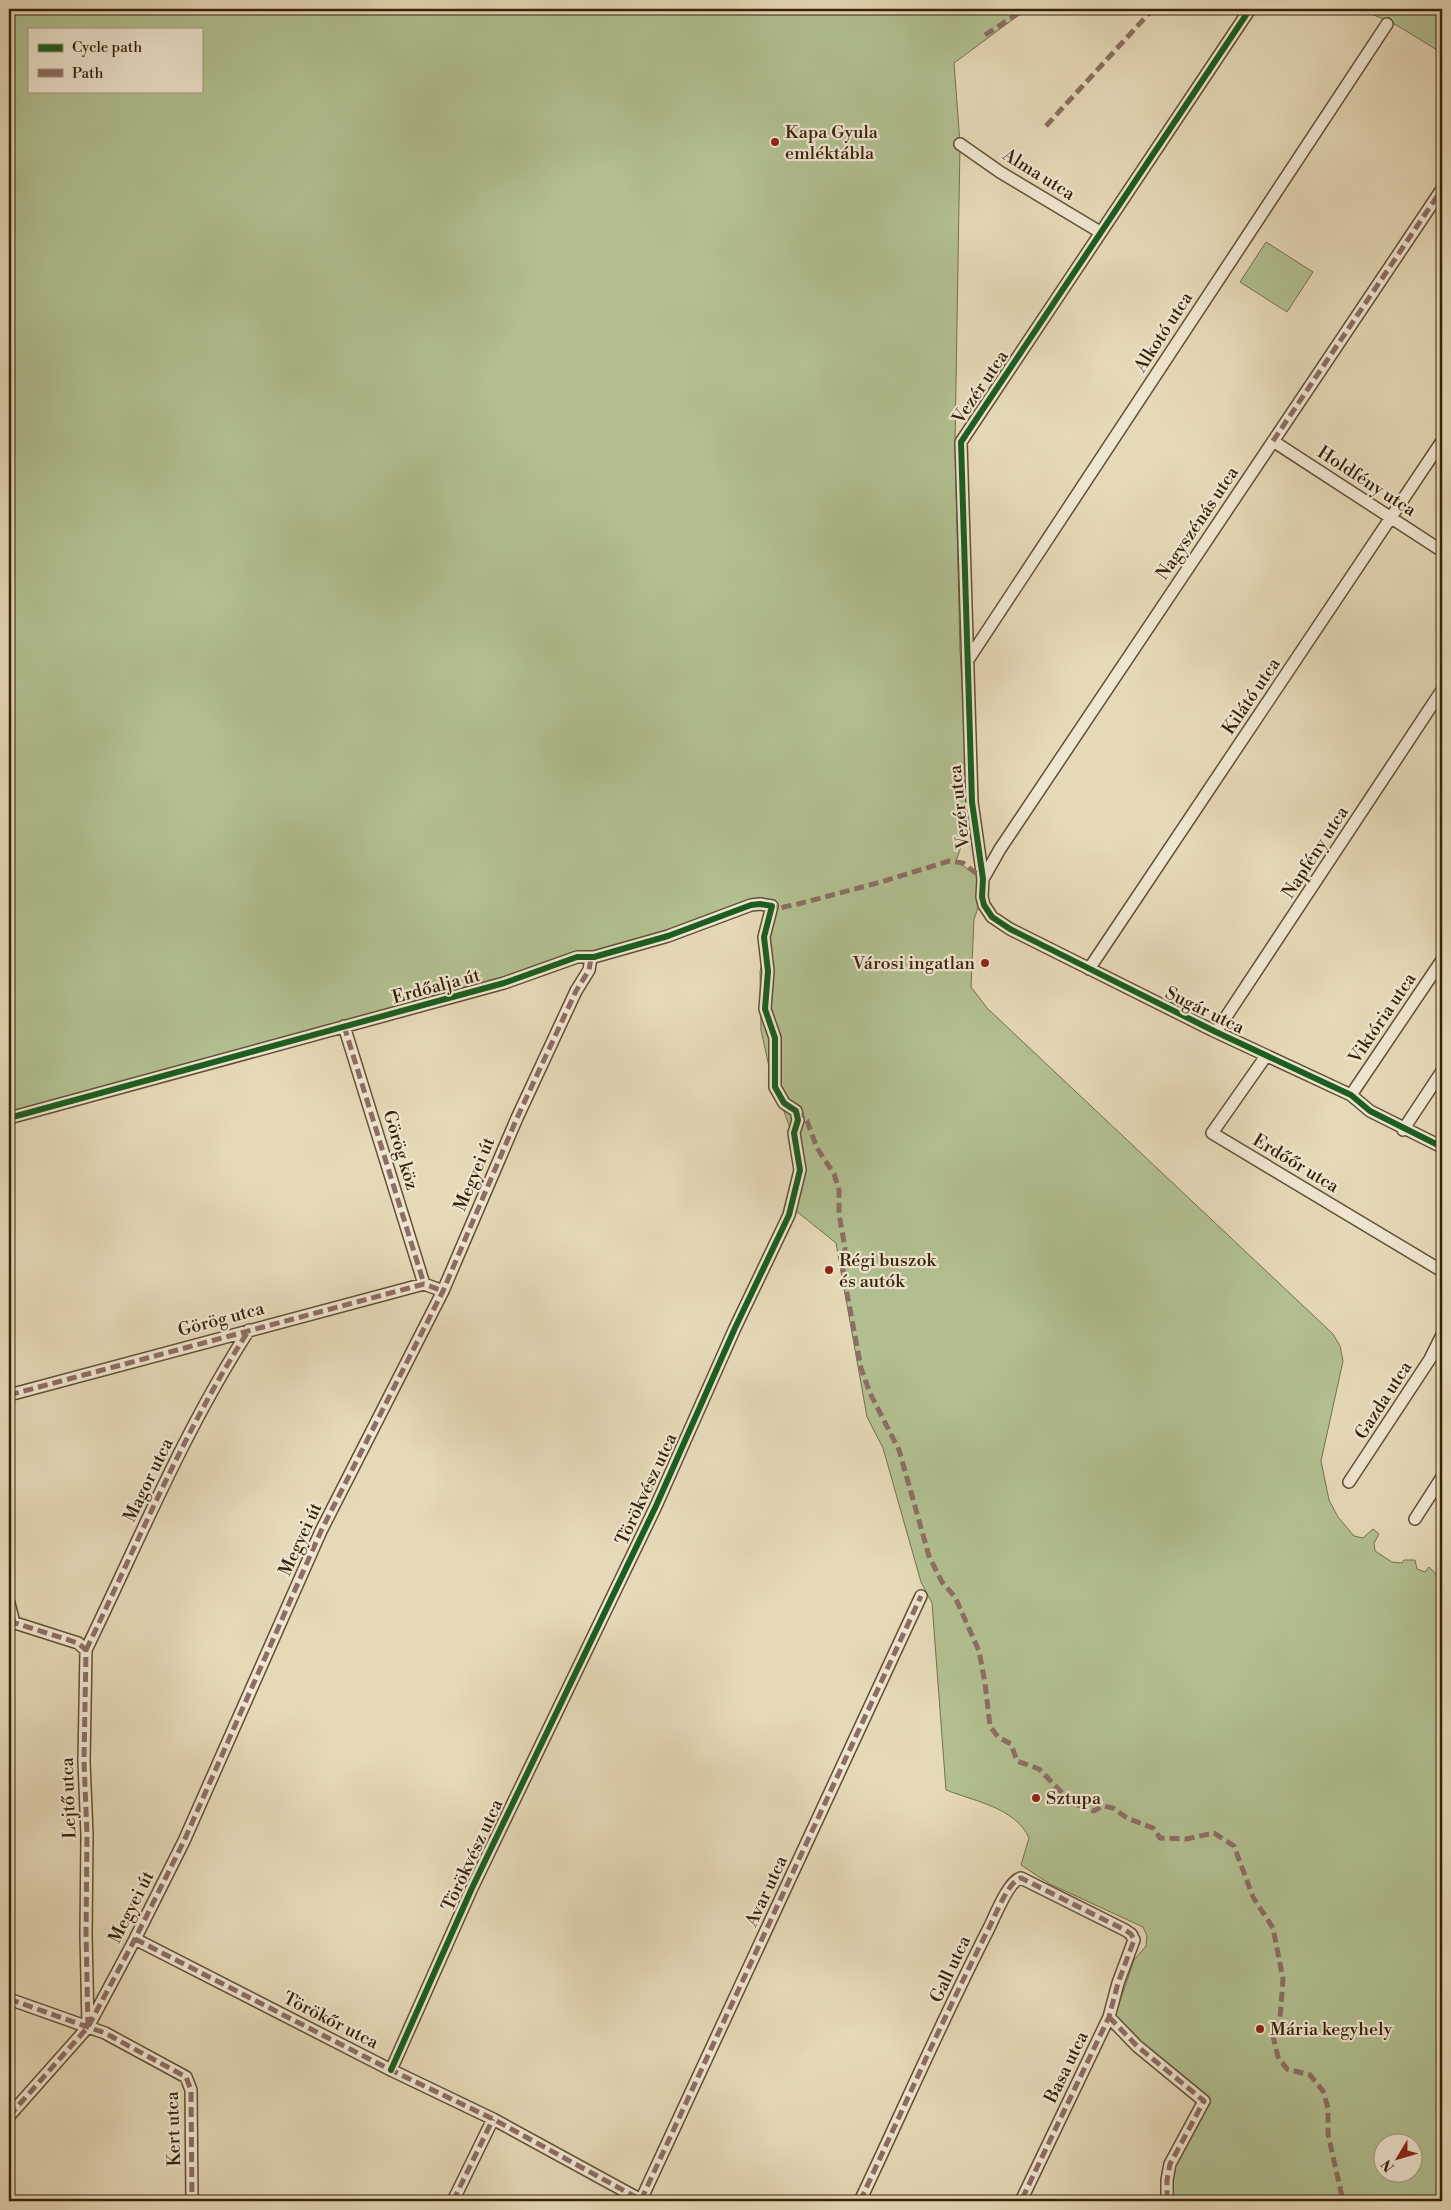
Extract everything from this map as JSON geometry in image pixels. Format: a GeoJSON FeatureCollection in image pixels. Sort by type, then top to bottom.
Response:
{"type":"FeatureCollection","features":[{"type":"Feature","properties":{"kind":"street","name":"Vezér utca"},"geometry":{"type":"LineString","coordinates":[[983,879],[972,802],[961,442],[1250,9]]}},
{"type":"Feature","properties":{"kind":"street","name":"Alkotó utca"},"geometry":{"type":"LineString","coordinates":[[968,660],[1387,24]]}},
{"type":"Feature","properties":{"kind":"street","name":"Alma utca"},"geometry":{"type":"LineString","coordinates":[[960,144],[1000,172],[1100,232]]}},
{"type":"Feature","properties":{"kind":"street","name":"Nagyszénás utca"},"geometry":{"type":"LineString","coordinates":[[983,879],[1000,849],[1442,189]]}},
{"type":"Feature","properties":{"kind":"street","name":"Holdfény utca"},"geometry":{"type":"LineString","coordinates":[[1273,441],[1442,551]]}},
{"type":"Feature","properties":{"kind":"street","name":"Kilátó utca"},"geometry":{"type":"LineString","coordinates":[[1089,969],[1442,441]]}},
{"type":"Feature","properties":{"kind":"street","name":"Napfény utca"},"geometry":{"type":"LineString","coordinates":[[1216,1032],[1442,690]]}},
{"type":"Feature","properties":{"kind":"street","name":"Sugár utca"},"geometry":{"type":"LineString","coordinates":[[983,879],[982,897],[987,912],[992,917],[1089,969],[1216,1032],[1351,1095],[1370,1112],[1442,1148]]}},
{"type":"Feature","properties":{"kind":"street","name":"Erdőalja út"},"geometry":{"type":"LineString","coordinates":[[9,1118],[504,983],[577,958],[591,958],[668,936],[751,905],[772,906]]}},
{"type":"Feature","properties":{"kind":"street","name":"Törökvész utca"},"geometry":{"type":"LineString","coordinates":[[391,2070],[472,1888],[656,1506],[735,1328],[789,1215],[800,1170],[794,1133],[798,1120],[796,1111],[784,1103],[776,1090],[776,1042],[765,1009],[768,971],[764,934],[772,906]]}},
{"type":"Feature","properties":{"kind":"street","name":"Megyei út"},"geometry":{"type":"LineString","coordinates":[[9,2116],[88,2027],[135,1939],[184,1841],[321,1531],[442,1291],[576,991],[589,970],[591,958]]}},
{"type":"Feature","properties":{"kind":"street","name":"Viktória utca"},"geometry":{"type":"LineString","coordinates":[[1351,1095],[1442,960]]}},
{"type":"Feature","properties":{"kind":"street","name":"Görög köz"},"geometry":{"type":"LineString","coordinates":[[344,1026],[424,1284]]}},
{"type":"Feature","properties":{"kind":"street","name":"Erdőőr utca"},"geometry":{"type":"LineString","coordinates":[[1266,1056],[1212,1133],[1442,1271]]}},
{"type":"Feature","properties":{"kind":"street"},"geometry":{"type":"LineString","coordinates":[[1403,1130],[1442,1071]]}},
{"type":"Feature","properties":{"kind":"street"},"geometry":{"type":"LineString","coordinates":[[424,1284],[442,1291]]}},
{"type":"Feature","properties":{"kind":"street","name":"Görög utca"},"geometry":{"type":"LineString","coordinates":[[9,1395],[424,1284]]}},
{"type":"Feature","properties":{"kind":"street","name":"Magor utca"},"geometry":{"type":"LineString","coordinates":[[86,1650],[185,1444],[225,1368],[250,1330]]}},
{"type":"Feature","properties":{"kind":"street","name":"Gazda utca"},"geometry":{"type":"LineString","coordinates":[[1349,1482],[1430,1360],[1442,1335]]}},
{"type":"Feature","properties":{"kind":"street"},"geometry":{"type":"LineString","coordinates":[[1415,1519],[1442,1477]]}},
{"type":"Feature","properties":{"kind":"street","name":"Avar utca"},"geometry":{"type":"LineString","coordinates":[[642,2201],[921,1596]]}},
{"type":"Feature","properties":{"kind":"street"},"geometry":{"type":"LineString","coordinates":[[9,1603],[12,1622],[78,1643],[86,1650]]}},
{"type":"Feature","properties":{"kind":"street","name":"Lejtő utca"},"geometry":{"type":"LineString","coordinates":[[86,1650],[84,1761],[88,1835],[86,2002],[88,2027]]}},
{"type":"Feature","properties":{"kind":"street","name":"Gall utca"},"geometry":{"type":"LineString","coordinates":[[860,2201],[982,1942],[1015,1881],[1024,1879],[1125,1930],[1133,1936],[1133,1944]]}},
{"type":"Feature","properties":{"kind":"street","name":"Törökőr utca"},"geometry":{"type":"LineString","coordinates":[[135,1939],[391,2070],[493,2119],[642,2201]]}},
{"type":"Feature","properties":{"kind":"street","name":"Basa utca"},"geometry":{"type":"LineString","coordinates":[[1021,2201],[1109,2017],[1118,1983],[1133,1944]]}},
{"type":"Feature","properties":{"kind":"street"},"geometry":{"type":"LineString","coordinates":[[9,1998],[88,2027]]}},
{"type":"Feature","properties":{"kind":"street"},"geometry":{"type":"LineString","coordinates":[[1109,2017],[1137,2046],[1204,2101],[1170,2164],[1167,2180],[1167,2201]]}},
{"type":"Feature","properties":{"kind":"street","name":"Kert utca"},"geometry":{"type":"LineString","coordinates":[[88,2027],[105,2033],[179,2072],[188,2080],[191,2090],[192,2201]]}},
{"type":"Feature","properties":{"kind":"street"},"geometry":{"type":"LineString","coordinates":[[453,2201],[493,2119]]}},
{"type":"Feature","properties":{"kind":"green space"},"geometry":{"type":"Polygon","coordinates":[[[9,9],[1027,9],[954,63],[960,144],[955,443],[960,651],[970,821],[956,861],[983,879],[982,897],[974,919],[971,987],[987,1008],[1333,1334],[1340,1346],[1343,1361],[1321,1461],[1329,1500],[1338,1517],[1354,1536],[1363,1538],[1373,1529],[1379,1534],[1374,1543],[1375,1551],[1392,1562],[1402,1563],[1404,1560],[1415,1560],[1417,1569],[1425,1572],[1429,1567],[1436,1574],[1438,1586],[1442,1587],[1442,2201],[1169,2201],[1173,2166],[1207,2096],[1126,2029],[1115,2016],[1134,1960],[1146,1946],[1147,1936],[1143,1927],[1050,1884],[1021,1865],[1029,1838],[1014,1819],[993,1807],[946,1790],[932,1603],[921,1582],[883,1448],[867,1417],[836,1243],[790,1206],[795,1187],[797,1147],[771,1076],[761,1030],[760,972],[772,906],[727,915],[9,1118],[9,9]]]}},
{"type":"Feature","properties":{"kind":"green space"},"geometry":{"type":"Polygon","coordinates":[[[1359,9],[1442,9],[1442,53],[1393,23],[1359,9]]]}},
{"type":"Feature","properties":{"kind":"green space"},"geometry":{"type":"Polygon","coordinates":[[[1266,242],[1313,272],[1287,312],[1240,282],[1266,242]]]}},
{"type":"Feature","properties":{"kind":"marked path"},"geometry":{"type":"LineString","coordinates":[[985,35],[1025,9]]}},
{"type":"Feature","properties":{"kind":"marked path"},"geometry":{"type":"LineString","coordinates":[[1046,126],[1153,9]]}},
{"type":"Feature","properties":{"kind":"marked path"},"geometry":{"type":"LineString","coordinates":[[1273,441],[1442,189]]}},
{"type":"Feature","properties":{"kind":"marked path"},"geometry":{"type":"LineString","coordinates":[[767,905],[779,908],[798,904],[881,882],[949,861],[963,863],[982,878]]}},
{"type":"Feature","properties":{"kind":"marked path"},"geometry":{"type":"LineString","coordinates":[[9,2116],[88,2027],[135,1939],[184,1841],[321,1531],[443,1291],[517,1118],[576,991],[589,970],[591,958]]}},
{"type":"Feature","properties":{"kind":"marked path"},"geometry":{"type":"LineString","coordinates":[[344,1026],[424,1284]]}},
{"type":"Feature","properties":{"kind":"marked path"},"geometry":{"type":"LineString","coordinates":[[795,1111],[807,1121],[817,1148],[834,1174],[839,1190],[839,1214],[845,1248],[843,1272],[861,1368],[870,1393],[899,1450],[929,1556],[942,1582],[955,1597],[979,1651],[990,1726],[998,1737],[1011,1744],[1017,1761],[1039,1769],[1072,1803],[1094,1811],[1103,1806],[1113,1808],[1127,1818],[1153,1828],[1160,1838],[1186,1839],[1214,1833],[1234,1846],[1253,1897],[1273,1928],[1283,1979],[1280,2018],[1274,2025],[1273,2036],[1278,2057],[1287,2069],[1310,2075],[1323,2091],[1328,2108],[1328,2134],[1343,2201]]}},
{"type":"Feature","properties":{"kind":"marked path"},"geometry":{"type":"LineString","coordinates":[[9,1395],[424,1284],[443,1291]]}},
{"type":"Feature","properties":{"kind":"marked path"},"geometry":{"type":"LineString","coordinates":[[86,1650],[203,1407],[249,1330]]}},
{"type":"Feature","properties":{"kind":"marked path"},"geometry":{"type":"LineString","coordinates":[[641,2200],[921,1596]]}},
{"type":"Feature","properties":{"kind":"marked path"},"geometry":{"type":"LineString","coordinates":[[9,1603],[14,1623]]}},
{"type":"Feature","properties":{"kind":"marked path"},"geometry":{"type":"LineString","coordinates":[[9,1621],[78,1643],[86,1650],[84,1761],[87,1835],[86,1934],[88,2027]]}},
{"type":"Feature","properties":{"kind":"marked path"},"geometry":{"type":"LineString","coordinates":[[860,2201],[939,2030],[999,1907],[1012,1885],[1021,1878],[1125,1930],[1131,1934],[1134,1940],[1118,1983],[1109,2017],[1021,2201]]}},
{"type":"Feature","properties":{"kind":"marked path"},"geometry":{"type":"LineString","coordinates":[[135,1939],[391,2070],[493,2119],[643,2201]]}},
{"type":"Feature","properties":{"kind":"marked path"},"geometry":{"type":"LineString","coordinates":[[9,1999],[105,2033],[186,2077],[191,2090],[192,2201]]}},
{"type":"Feature","properties":{"kind":"marked path"},"geometry":{"type":"LineString","coordinates":[[1109,2017],[1137,2046],[1204,2101],[1170,2164],[1167,2180],[1167,2201]]}},
{"type":"Feature","properties":{"kind":"marked path"},"geometry":{"type":"LineString","coordinates":[[453,2201],[493,2119]]}},
{"type":"Feature","properties":{"kind":"cycle path"},"geometry":{"type":"LineString","coordinates":[[1250,9],[961,442],[972,802],[983,879],[982,897],[984,905],[992,917],[1010,929],[1216,1032],[1351,1095],[1370,1111],[1442,1147]]}},
{"type":"Feature","properties":{"kind":"cycle path"},"geometry":{"type":"LineString","coordinates":[[9,1118],[504,983],[577,957],[594,957],[668,936],[751,905],[772,906],[764,937],[768,971],[765,1009],[775,1038],[775,1087],[784,1103],[796,1111],[798,1120],[794,1133],[800,1170],[789,1215],[735,1328],[656,1506],[472,1888],[391,2070]]}},
{"type":"Feature","properties":{"kind":"place","name":"Kapa Gyula emléktábla"},"geometry":{"type":"Point","coordinates":[775,142]}},
{"type":"Feature","properties":{"kind":"place","name":"Városi ingatlan"},"geometry":{"type":"Point","coordinates":[985,963]}},
{"type":"Feature","properties":{"kind":"place","name":"Régi buszok és autók"},"geometry":{"type":"Point","coordinates":[829,1270]}},
{"type":"Feature","properties":{"kind":"place","name":"Sztupa"},"geometry":{"type":"Point","coordinates":[1036,1798]}},
{"type":"Feature","properties":{"kind":"place","name":"Mária kegyhely"},"geometry":{"type":"Point","coordinates":[1260,2029]}}]}
